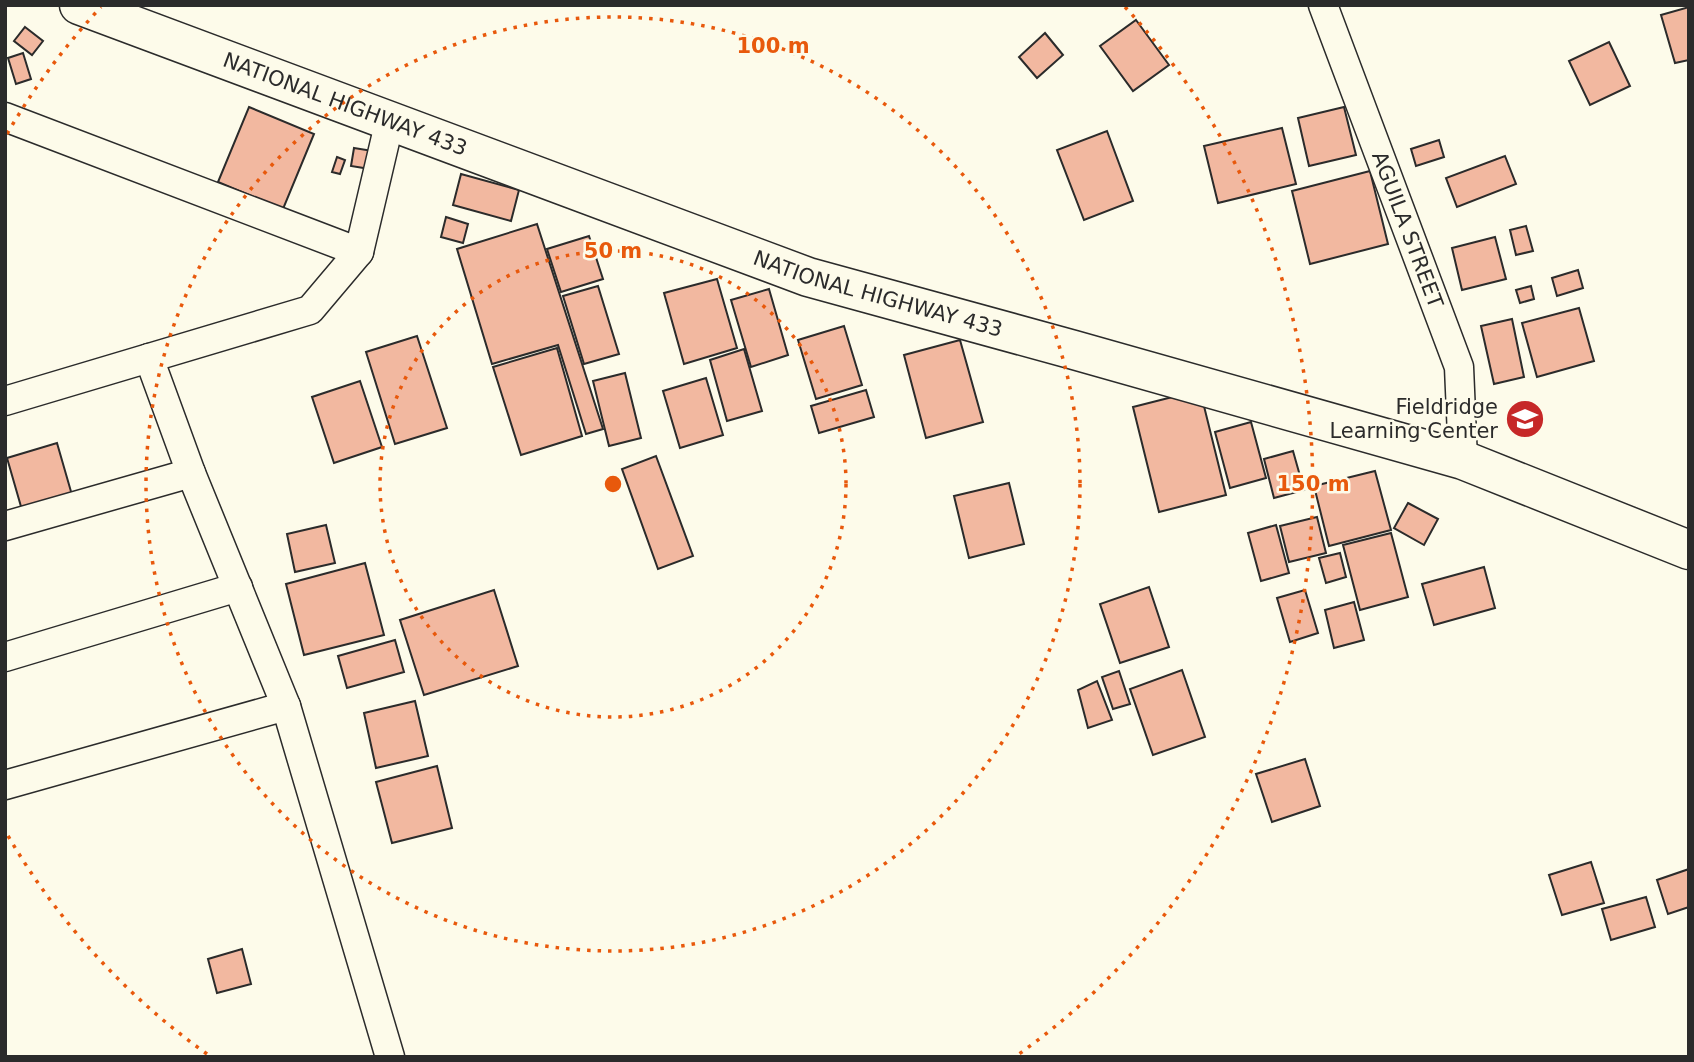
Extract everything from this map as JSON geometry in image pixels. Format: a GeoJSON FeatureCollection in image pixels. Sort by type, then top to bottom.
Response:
{"type":"FeatureCollection","features":[{"type":"Feature","properties":{"kind":"main road","name":"NATIONAL HIGHWAY 433"},"geometry":{"type":"LineString","coordinates":[[79,5],[808,277],[1074,349],[1463,460],[1689,550]]}},
{"type":"Feature","properties":{"kind":"street","name":"AGUILA STREET"},"geometry":{"type":"LineString","coordinates":[[1323,5],[1459,367],[1463,460]]}},
{"type":"Feature","properties":{"kind":"street"},"geometry":{"type":"LineString","coordinates":[[5,117],[359,252]]}},
{"type":"Feature","properties":{"kind":"street"},"geometry":{"type":"LineString","coordinates":[[5,401],[310,310],[359,252],[390,120]]}},
{"type":"Feature","properties":{"kind":"street"},"geometry":{"type":"LineString","coordinates":[[149,358],[191,472],[286,706],[390,1057]]}},
{"type":"Feature","properties":{"kind":"street"},"geometry":{"type":"LineString","coordinates":[[5,526],[191,472]]}},
{"type":"Feature","properties":{"kind":"street"},"geometry":{"type":"LineString","coordinates":[[5,657],[238,587]]}},
{"type":"Feature","properties":{"kind":"street"},"geometry":{"type":"LineString","coordinates":[[5,786],[286,706]]}},
{"type":"Feature","properties":{"kind":"building"},"geometry":{"type":"Polygon","coordinates":[[[1689,7],[1689,60],[1675,63],[1661,15],[1689,7]]]}},
{"type":"Feature","properties":{"kind":"building"},"geometry":{"type":"Polygon","coordinates":[[[1136,20],[1169,65],[1133,91],[1100,46],[1136,20]]]}},
{"type":"Feature","properties":{"kind":"building"},"geometry":{"type":"Polygon","coordinates":[[[25,27],[43,41],[32,55],[14,41],[25,27]]]}},
{"type":"Feature","properties":{"kind":"building"},"geometry":{"type":"Polygon","coordinates":[[[1045,33],[1063,55],[1037,78],[1019,57],[1045,33]]]}},
{"type":"Feature","properties":{"kind":"building"},"geometry":{"type":"Polygon","coordinates":[[[1609,42],[1630,86],[1590,105],[1569,61],[1609,42]]]}},
{"type":"Feature","properties":{"kind":"building"},"geometry":{"type":"Polygon","coordinates":[[[23,53],[31,79],[16,84],[8,58],[23,53]]]}},
{"type":"Feature","properties":{"kind":"building"},"geometry":{"type":"Polygon","coordinates":[[[249,107],[314,134],[283,209],[218,182],[249,107]]]}},
{"type":"Feature","properties":{"kind":"building"},"geometry":{"type":"Polygon","coordinates":[[[1344,107],[1356,155],[1309,166],[1298,118],[1344,107]]]}},
{"type":"Feature","properties":{"kind":"building"},"geometry":{"type":"Polygon","coordinates":[[[1282,128],[1296,184],[1218,203],[1204,146],[1282,128]]]}},
{"type":"Feature","properties":{"kind":"building"},"geometry":{"type":"Polygon","coordinates":[[[1107,131],[1133,201],[1084,220],[1057,150],[1107,131]]]}},
{"type":"Feature","properties":{"kind":"building"},"geometry":{"type":"Polygon","coordinates":[[[1439,140],[1444,157],[1416,166],[1411,149],[1439,140]]]}},
{"type":"Feature","properties":{"kind":"building"},"geometry":{"type":"Polygon","coordinates":[[[354,148],[373,151],[370,169],[351,166],[354,148]]]}},
{"type":"Feature","properties":{"kind":"building"},"geometry":{"type":"Polygon","coordinates":[[[1505,156],[1516,184],[1457,207],[1446,178],[1505,156]]]}},
{"type":"Feature","properties":{"kind":"building"},"geometry":{"type":"Polygon","coordinates":[[[337,157],[345,160],[340,174],[332,172],[337,157]]]}},
{"type":"Feature","properties":{"kind":"building"},"geometry":{"type":"Polygon","coordinates":[[[1370,171],[1388,244],[1310,264],[1292,191],[1370,171]]]}},
{"type":"Feature","properties":{"kind":"building"},"geometry":{"type":"Polygon","coordinates":[[[461,174],[519,190],[511,221],[453,205],[461,174]]]}},
{"type":"Feature","properties":{"kind":"building"},"geometry":{"type":"Polygon","coordinates":[[[446,217],[468,224],[463,243],[441,237],[446,217]]]}},
{"type":"Feature","properties":{"kind":"building"},"geometry":{"type":"Polygon","coordinates":[[[537,224],[603,429],[586,434],[558,345],[492,364],[457,249],[537,224]]]}},
{"type":"Feature","properties":{"kind":"building"},"geometry":{"type":"Polygon","coordinates":[[[1526,226],[1533,251],[1516,255],[1510,230],[1526,226]]]}},
{"type":"Feature","properties":{"kind":"building"},"geometry":{"type":"Polygon","coordinates":[[[589,236],[603,279],[561,292],[547,249],[589,236]]]}},
{"type":"Feature","properties":{"kind":"building"},"geometry":{"type":"Polygon","coordinates":[[[1495,237],[1506,279],[1462,290],[1452,248],[1495,237]]]}},
{"type":"Feature","properties":{"kind":"building"},"geometry":{"type":"Polygon","coordinates":[[[1578,270],[1583,288],[1557,296],[1552,278],[1578,270]]]}},
{"type":"Feature","properties":{"kind":"building"},"geometry":{"type":"Polygon","coordinates":[[[717,279],[737,348],[684,364],[664,293],[717,279]]]}},
{"type":"Feature","properties":{"kind":"building"},"geometry":{"type":"Polygon","coordinates":[[[598,286],[619,354],[584,364],[563,296],[598,286]]]}},
{"type":"Feature","properties":{"kind":"building"},"geometry":{"type":"Polygon","coordinates":[[[1531,286],[1534,299],[1520,303],[1516,290],[1531,286]]]}},
{"type":"Feature","properties":{"kind":"building"},"geometry":{"type":"Polygon","coordinates":[[[769,289],[788,355],[751,367],[731,300],[769,289]]]}},
{"type":"Feature","properties":{"kind":"building"},"geometry":{"type":"Polygon","coordinates":[[[1579,308],[1594,361],[1537,377],[1522,323],[1579,308]]]}},
{"type":"Feature","properties":{"kind":"building"},"geometry":{"type":"Polygon","coordinates":[[[1512,319],[1524,377],[1494,384],[1481,326],[1512,319]]]}},
{"type":"Feature","properties":{"kind":"building"},"geometry":{"type":"Polygon","coordinates":[[[844,326],[862,385],[816,399],[798,340],[844,326]]]}},
{"type":"Feature","properties":{"kind":"building"},"geometry":{"type":"Polygon","coordinates":[[[417,336],[447,428],[395,444],[366,352],[417,336]]]}},
{"type":"Feature","properties":{"kind":"building"},"geometry":{"type":"Polygon","coordinates":[[[960,340],[983,422],[926,438],[904,355],[960,340]]]}},
{"type":"Feature","properties":{"kind":"building"},"geometry":{"type":"Polygon","coordinates":[[[557,348],[582,436],[521,455],[493,367],[557,348]]]}},
{"type":"Feature","properties":{"kind":"building"},"geometry":{"type":"Polygon","coordinates":[[[744,349],[762,411],[727,421],[710,360],[744,349]]]}},
{"type":"Feature","properties":{"kind":"building"},"geometry":{"type":"Polygon","coordinates":[[[625,373],[641,438],[609,446],[593,381],[625,373]]]}},
{"type":"Feature","properties":{"kind":"building"},"geometry":{"type":"Polygon","coordinates":[[[706,378],[723,435],[680,448],[663,391],[706,378]]]}},
{"type":"Feature","properties":{"kind":"building"},"geometry":{"type":"Polygon","coordinates":[[[360,381],[382,447],[334,463],[312,397],[360,381]]]}},
{"type":"Feature","properties":{"kind":"building"},"geometry":{"type":"Polygon","coordinates":[[[866,390],[874,417],[819,433],[811,406],[866,390]]]}},
{"type":"Feature","properties":{"kind":"building"},"geometry":{"type":"Polygon","coordinates":[[[1200,390],[1226,495],[1159,512],[1133,407],[1200,390]]]}},
{"type":"Feature","properties":{"kind":"building"},"geometry":{"type":"Polygon","coordinates":[[[1251,422],[1266,478],[1230,488],[1215,432],[1251,422]]]}},
{"type":"Feature","properties":{"kind":"building"},"geometry":{"type":"Polygon","coordinates":[[[57,443],[72,495],[22,510],[7,458],[57,443]]]}},
{"type":"Feature","properties":{"kind":"building"},"geometry":{"type":"Polygon","coordinates":[[[1293,451],[1304,490],[1274,498],[1264,459],[1293,451]]]}},
{"type":"Feature","properties":{"kind":"building"},"geometry":{"type":"Polygon","coordinates":[[[656,456],[693,556],[658,569],[622,469],[656,456]]]}},
{"type":"Feature","properties":{"kind":"building"},"geometry":{"type":"Polygon","coordinates":[[[1375,471],[1391,530],[1329,546],[1314,486],[1375,471]]]}},
{"type":"Feature","properties":{"kind":"building"},"geometry":{"type":"Polygon","coordinates":[[[1009,483],[1024,544],[969,558],[954,496],[1009,483]]]}},
{"type":"Feature","properties":{"kind":"building"},"geometry":{"type":"Polygon","coordinates":[[[1408,503],[1438,519],[1424,545],[1394,528],[1408,503]]]}},
{"type":"Feature","properties":{"kind":"building"},"geometry":{"type":"Polygon","coordinates":[[[1317,517],[1326,553],[1289,562],[1280,526],[1317,517]]]}},
{"type":"Feature","properties":{"kind":"building"},"geometry":{"type":"Polygon","coordinates":[[[326,525],[335,563],[295,572],[287,534],[326,525]]]}},
{"type":"Feature","properties":{"kind":"building"},"geometry":{"type":"Polygon","coordinates":[[[1276,525],[1289,573],[1261,581],[1248,533],[1276,525]]]}},
{"type":"Feature","properties":{"kind":"building"},"geometry":{"type":"Polygon","coordinates":[[[1391,533],[1408,597],[1360,610],[1343,545],[1391,533]]]}},
{"type":"Feature","properties":{"kind":"building"},"geometry":{"type":"Polygon","coordinates":[[[1340,553],[1346,577],[1326,583],[1319,558],[1340,553]]]}},
{"type":"Feature","properties":{"kind":"building"},"geometry":{"type":"Polygon","coordinates":[[[365,563],[384,635],[304,655],[286,584],[365,563]]]}},
{"type":"Feature","properties":{"kind":"building"},"geometry":{"type":"Polygon","coordinates":[[[1484,567],[1495,608],[1434,625],[1422,584],[1484,567]]]}},
{"type":"Feature","properties":{"kind":"building"},"geometry":{"type":"Polygon","coordinates":[[[1149,587],[1169,647],[1120,663],[1100,604],[1149,587]]]}},
{"type":"Feature","properties":{"kind":"building"},"geometry":{"type":"Polygon","coordinates":[[[494,590],[518,666],[424,695],[400,620],[494,590]]]}},
{"type":"Feature","properties":{"kind":"building"},"geometry":{"type":"Polygon","coordinates":[[[1305,590],[1318,633],[1290,642],[1277,598],[1305,590]]]}},
{"type":"Feature","properties":{"kind":"building"},"geometry":{"type":"Polygon","coordinates":[[[1354,602],[1364,640],[1334,648],[1325,610],[1354,602]]]}},
{"type":"Feature","properties":{"kind":"building"},"geometry":{"type":"Polygon","coordinates":[[[395,640],[404,672],[347,688],[338,656],[395,640]]]}},
{"type":"Feature","properties":{"kind":"building"},"geometry":{"type":"Polygon","coordinates":[[[1182,670],[1205,737],[1153,755],[1130,689],[1182,670]]]}},
{"type":"Feature","properties":{"kind":"building"},"geometry":{"type":"Polygon","coordinates":[[[1119,671],[1130,704],[1113,709],[1102,677],[1119,671]]]}},
{"type":"Feature","properties":{"kind":"building"},"geometry":{"type":"Polygon","coordinates":[[[1097,681],[1112,720],[1088,728],[1078,690],[1097,681]]]}},
{"type":"Feature","properties":{"kind":"building"},"geometry":{"type":"Polygon","coordinates":[[[415,701],[428,756],[376,768],[364,713],[415,701]]]}},
{"type":"Feature","properties":{"kind":"building"},"geometry":{"type":"Polygon","coordinates":[[[1305,759],[1320,806],[1272,822],[1256,774],[1305,759]]]}},
{"type":"Feature","properties":{"kind":"building"},"geometry":{"type":"Polygon","coordinates":[[[437,766],[452,828],[392,843],[376,782],[437,766]]]}},
{"type":"Feature","properties":{"kind":"building"},"geometry":{"type":"Polygon","coordinates":[[[1591,862],[1604,903],[1562,915],[1549,875],[1591,862]]]}},
{"type":"Feature","properties":{"kind":"building"},"geometry":{"type":"Polygon","coordinates":[[[1689,869],[1689,907],[1668,914],[1657,880],[1689,869]]]}},
{"type":"Feature","properties":{"kind":"building"},"geometry":{"type":"Polygon","coordinates":[[[1646,897],[1655,927],[1611,940],[1602,909],[1646,897]]]}},
{"type":"Feature","properties":{"kind":"building"},"geometry":{"type":"Polygon","coordinates":[[[242,949],[251,984],[217,993],[208,959],[242,949]]]}},
{"type":"Feature","properties":{"kind":"place","name":"Fieldridge Learning Center"},"geometry":{"type":"Point","coordinates":[1525,419]}}]}
